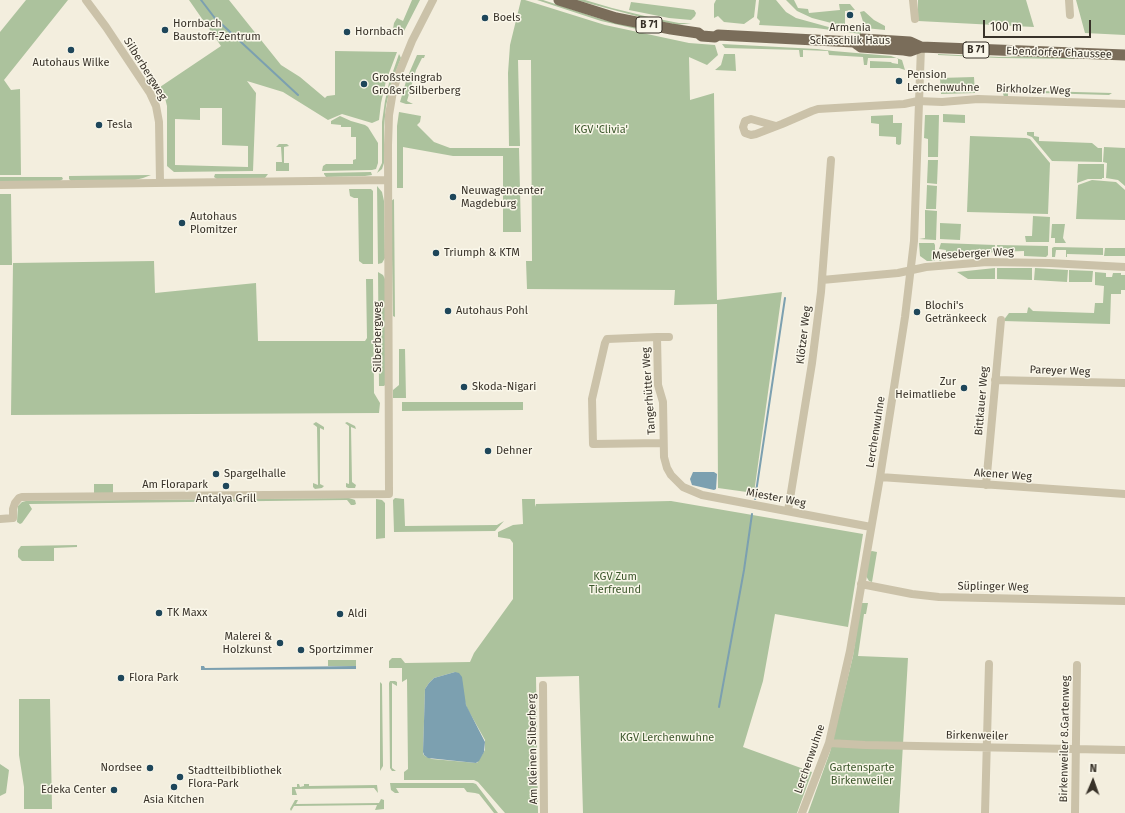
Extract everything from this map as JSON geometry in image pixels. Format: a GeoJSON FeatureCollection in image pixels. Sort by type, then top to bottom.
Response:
{"type":"FeatureCollection","features":[{"type":"Feature","properties":{"kind":"main road","name":"Ebendorfer Chaussee"},"geometry":{"type":"LineString","coordinates":[[559,0],[622,19],[698,33],[704,30],[714,31],[718,35],[854,42],[862,39],[910,42],[921,47],[1125,55]]}},
{"type":"Feature","properties":{"kind":"street","name":"Silberbergweg"},"geometry":{"type":"LineString","coordinates":[[86,0],[150,93],[156,106],[159,122],[160,182]]}},
{"type":"Feature","properties":{"kind":"street","name":"Silberbergweg"},"geometry":{"type":"LineString","coordinates":[[390,494],[388,126],[392,91],[409,47],[433,0]]}},
{"type":"Feature","properties":{"kind":"street"},"geometry":{"type":"LineString","coordinates":[[913,0],[915,19]]}},
{"type":"Feature","properties":{"kind":"street"},"geometry":{"type":"LineString","coordinates":[[1069,0],[1070,15]]}},
{"type":"Feature","properties":{"kind":"street","name":"Lerchenwuhne"},"geometry":{"type":"LineString","coordinates":[[802,813],[829,743],[850,647],[880,477],[904,324],[914,237],[921,47]]}},
{"type":"Feature","properties":{"kind":"street","name":"Birkholzer Weg"},"geometry":{"type":"LineString","coordinates":[[776,126],[818,109],[904,104],[918,101],[942,102],[978,99],[1125,104]]}},
{"type":"Feature","properties":{"kind":"street","name":"Klötzer Weg"},"geometry":{"type":"LineString","coordinates":[[788,511],[812,363],[822,280],[831,160]]}},
{"type":"Feature","properties":{"kind":"street"},"geometry":{"type":"LineString","coordinates":[[0,185],[388,180]]}},
{"type":"Feature","properties":{"kind":"street","name":"Meseberger Weg"},"geometry":{"type":"LineString","coordinates":[[822,280],[911,271],[926,267],[995,262],[1125,267]]}},
{"type":"Feature","properties":{"kind":"street","name":"Bittkauer Weg"},"geometry":{"type":"LineString","coordinates":[[986,484],[1001,320]]}},
{"type":"Feature","properties":{"kind":"street","name":"Tangerhütter Weg"},"geometry":{"type":"LineString","coordinates":[[663,443],[593,444],[592,399],[605,341],[610,338],[669,337]]}},
{"type":"Feature","properties":{"kind":"street","name":"Tangerhütter Weg"},"geometry":{"type":"LineString","coordinates":[[657,338],[658,385],[662,402],[663,443],[666,464],[671,475],[679,484]]}},
{"type":"Feature","properties":{"kind":"street","name":"Pareyer Weg"},"geometry":{"type":"LineString","coordinates":[[995,380],[1125,383]]}},
{"type":"Feature","properties":{"kind":"street","name":"Akener Weg"},"geometry":{"type":"LineString","coordinates":[[880,477],[1125,494]]}},
{"type":"Feature","properties":{"kind":"street","name":"Miester Weg"},"geometry":{"type":"LineString","coordinates":[[679,484],[702,495],[871,527]]}},
{"type":"Feature","properties":{"kind":"street","name":"Am Florapark"},"geometry":{"type":"LineString","coordinates":[[0,519],[13,518],[13,509],[19,498],[390,494]]}},
{"type":"Feature","properties":{"kind":"street","name":"Süplinger Weg"},"geometry":{"type":"LineString","coordinates":[[861,584],[912,594],[939,597],[1125,601]]}},
{"type":"Feature","properties":{"kind":"street"},"geometry":{"type":"LineString","coordinates":[[985,813],[989,664]]}},
{"type":"Feature","properties":{"kind":"street","name":"Birkenweiler 8.Gartenweg"},"geometry":{"type":"LineString","coordinates":[[1075,813],[1077,665]]}},
{"type":"Feature","properties":{"kind":"street","name":"Am Kleinen Silberberg"},"geometry":{"type":"LineString","coordinates":[[543,685],[544,813]]}},
{"type":"Feature","properties":{"kind":"street","name":"Birkenweiler"},"geometry":{"type":"LineString","coordinates":[[829,743],[986,748],[1125,750]]}},
{"type":"Feature","properties":{"kind":"green space"},"geometry":{"type":"Polygon","coordinates":[[[26,0],[68,0],[4,80],[11,90],[20,89],[21,175],[0,175],[0,32],[26,0]]]}},
{"type":"Feature","properties":{"kind":"green space"},"geometry":{"type":"Polygon","coordinates":[[[189,0],[229,0],[281,65],[300,77],[325,98],[327,96],[335,95],[335,51],[397,52],[386,81],[379,120],[372,123],[342,114],[328,120],[283,92],[247,81],[256,93],[253,171],[174,172],[167,166],[167,106],[165,98],[157,89],[221,46],[189,0]],[[200,108],[200,120],[175,119],[175,165],[248,167],[248,146],[222,145],[222,108],[200,108]]]}},
{"type":"Feature","properties":{"kind":"green space"},"geometry":{"type":"Polygon","coordinates":[[[412,0],[420,0],[402,35],[397,34],[393,29],[394,23],[397,18],[403,21],[412,0]]]}},
{"type":"Feature","properties":{"kind":"green space","name":"KGV 'Clivia'"},"geometry":{"type":"Polygon","coordinates":[[[521,0],[605,25],[689,43],[715,45],[718,55],[707,65],[689,57],[690,100],[714,93],[717,300],[782,292],[754,493],[718,488],[717,304],[674,305],[675,290],[527,289],[526,261],[532,261],[531,60],[518,60],[520,146],[509,146],[508,73],[510,45],[521,0]]]}},
{"type":"Feature","properties":{"kind":"green space"},"geometry":{"type":"Polygon","coordinates":[[[537,0],[543,0],[601,19],[651,31],[601,21],[537,0]]]}},
{"type":"Feature","properties":{"kind":"green space"},"geometry":{"type":"Polygon","coordinates":[[[576,0],[585,0],[653,18],[679,23],[691,23],[677,25],[576,0]]]}},
{"type":"Feature","properties":{"kind":"green space"},"geometry":{"type":"Polygon","coordinates":[[[716,0],[756,0],[754,17],[744,24],[724,22],[718,16],[714,18],[714,4],[716,0]]]}},
{"type":"Feature","properties":{"kind":"green space"},"geometry":{"type":"Polygon","coordinates":[[[759,0],[776,0],[786,12],[796,18],[843,31],[861,32],[861,34],[816,28],[759,25],[760,21],[757,18],[759,0]]]}},
{"type":"Feature","properties":{"kind":"green space"},"geometry":{"type":"Polygon","coordinates":[[[786,0],[794,0],[798,8],[808,9],[809,13],[840,10],[839,4],[850,4],[855,10],[845,11],[845,24],[862,26],[861,29],[812,18],[797,11],[786,0]]]}},
{"type":"Feature","properties":{"kind":"green space"},"geometry":{"type":"Polygon","coordinates":[[[918,0],[1026,0],[1034,27],[918,21],[918,0]]]}},
{"type":"Feature","properties":{"kind":"green space"},"geometry":{"type":"Polygon","coordinates":[[[1076,0],[1125,0],[1125,35],[1085,33],[1076,0]]]}},
{"type":"Feature","properties":{"kind":"green space"},"geometry":{"type":"Polygon","coordinates":[[[631,2],[694,10],[696,13],[691,20],[669,18],[629,10],[631,2]]]}},
{"type":"Feature","properties":{"kind":"green space"},"geometry":{"type":"Polygon","coordinates":[[[864,11],[874,20],[885,26],[885,30],[865,28],[860,12],[864,11]]]}},
{"type":"Feature","properties":{"kind":"green space"},"geometry":{"type":"Polygon","coordinates":[[[722,44],[817,49],[891,56],[896,58],[868,58],[867,65],[864,65],[863,57],[829,55],[828,51],[803,50],[803,57],[800,57],[799,50],[725,48],[722,44]]]}},
{"type":"Feature","properties":{"kind":"green space"},"geometry":{"type":"Polygon","coordinates":[[[399,54],[401,58],[391,84],[386,106],[384,127],[384,163],[382,169],[377,173],[382,163],[382,122],[385,101],[389,83],[399,54]]]}},
{"type":"Feature","properties":{"kind":"green space"},"geometry":{"type":"Polygon","coordinates":[[[724,54],[735,54],[736,71],[715,70],[721,65],[724,54]]]}},
{"type":"Feature","properties":{"kind":"green space"},"geometry":{"type":"Polygon","coordinates":[[[938,54],[999,57],[1049,56],[1075,58],[999,58],[938,54]]]}},
{"type":"Feature","properties":{"kind":"green space"},"geometry":{"type":"Polygon","coordinates":[[[417,55],[425,55],[416,70],[407,101],[413,104],[406,104],[400,102],[407,78],[417,55]]]}},
{"type":"Feature","properties":{"kind":"green space"},"geometry":{"type":"Polygon","coordinates":[[[898,59],[902,60],[905,70],[899,68],[870,68],[870,61],[891,62],[898,64],[898,59]]]}},
{"type":"Feature","properties":{"kind":"green space"},"geometry":{"type":"Polygon","coordinates":[[[974,77],[975,93],[941,94],[940,78],[974,77]]]}},
{"type":"Feature","properties":{"kind":"green space"},"geometry":{"type":"Polygon","coordinates":[[[1002,90],[1112,93],[1109,95],[1008,92],[1008,97],[1004,97],[1002,90]]]}},
{"type":"Feature","properties":{"kind":"green space"},"geometry":{"type":"Polygon","coordinates":[[[399,112],[421,116],[420,122],[417,125],[434,142],[450,148],[519,148],[521,232],[503,232],[503,156],[453,156],[403,147],[403,188],[397,188],[397,126],[399,112]]]}},
{"type":"Feature","properties":{"kind":"green space"},"geometry":{"type":"Polygon","coordinates":[[[943,114],[965,115],[965,123],[943,122],[943,114]]]}},
{"type":"Feature","properties":{"kind":"green space"},"geometry":{"type":"Polygon","coordinates":[[[893,115],[893,123],[902,123],[901,144],[899,145],[896,144],[896,137],[879,136],[879,124],[871,123],[871,116],[893,115]]]}},
{"type":"Feature","properties":{"kind":"green space"},"geometry":{"type":"Polygon","coordinates":[[[925,115],[939,115],[938,157],[928,157],[928,139],[924,138],[925,115]]]}},
{"type":"Feature","properties":{"kind":"green space"},"geometry":{"type":"Polygon","coordinates":[[[340,116],[368,127],[378,143],[378,163],[376,169],[322,171],[323,166],[326,164],[353,164],[353,160],[356,159],[356,137],[351,137],[351,127],[341,127],[341,125],[331,124],[331,121],[340,116]]]}},
{"type":"Feature","properties":{"kind":"green space"},"geometry":{"type":"Polygon","coordinates":[[[1027,132],[1034,132],[1034,136],[1039,137],[1039,141],[1092,143],[1098,148],[1102,148],[1102,162],[1052,161],[1032,137],[1027,135],[1027,132]]]}},
{"type":"Feature","properties":{"kind":"green space"},"geometry":{"type":"Polygon","coordinates":[[[970,136],[1030,139],[1050,163],[1048,214],[967,212],[970,136]]]}},
{"type":"Feature","properties":{"kind":"green space"},"geometry":{"type":"Polygon","coordinates":[[[279,144],[287,144],[289,146],[284,147],[284,163],[289,163],[289,171],[276,171],[276,162],[282,162],[281,147],[276,147],[279,144]]]}},
{"type":"Feature","properties":{"kind":"green space"},"geometry":{"type":"Polygon","coordinates":[[[1104,147],[1125,148],[1125,186],[1118,180],[1106,178],[1107,163],[1103,162],[1104,147]]]}},
{"type":"Feature","properties":{"kind":"green space"},"geometry":{"type":"Polygon","coordinates":[[[928,160],[938,160],[937,184],[927,183],[928,160]]]}},
{"type":"Feature","properties":{"kind":"green space"},"geometry":{"type":"Polygon","coordinates":[[[1078,164],[1104,164],[1104,178],[1088,179],[1077,183],[1078,164]]]}},
{"type":"Feature","properties":{"kind":"green space"},"geometry":{"type":"Polygon","coordinates":[[[371,172],[372,175],[365,176],[326,177],[324,174],[324,173],[371,172]]]}},
{"type":"Feature","properties":{"kind":"green space"},"geometry":{"type":"Polygon","coordinates":[[[215,174],[268,174],[265,178],[217,179],[214,177],[215,174]]]}},
{"type":"Feature","properties":{"kind":"green space"},"geometry":{"type":"Polygon","coordinates":[[[151,175],[135,180],[71,181],[69,179],[69,176],[151,175]]]}},
{"type":"Feature","properties":{"kind":"green space"},"geometry":{"type":"Polygon","coordinates":[[[0,177],[62,177],[63,179],[60,181],[0,181],[0,177]]]}},
{"type":"Feature","properties":{"kind":"green space"},"geometry":{"type":"Polygon","coordinates":[[[1092,180],[1116,182],[1125,190],[1125,220],[1076,219],[1078,185],[1092,180]]]}},
{"type":"Feature","properties":{"kind":"green space"},"geometry":{"type":"Polygon","coordinates":[[[927,185],[937,186],[936,209],[926,209],[927,185]]]}},
{"type":"Feature","properties":{"kind":"green space"},"geometry":{"type":"Polygon","coordinates":[[[377,186],[382,192],[384,201],[385,258],[382,263],[378,264],[377,186]]]}},
{"type":"Feature","properties":{"kind":"green space"},"geometry":{"type":"Polygon","coordinates":[[[349,189],[371,189],[373,191],[373,264],[363,264],[359,261],[358,198],[350,196],[349,189]]]}},
{"type":"Feature","properties":{"kind":"green space"},"geometry":{"type":"Polygon","coordinates":[[[0,194],[11,194],[12,265],[0,265],[0,194]]]}},
{"type":"Feature","properties":{"kind":"green space"},"geometry":{"type":"Polygon","coordinates":[[[394,199],[395,317],[393,316],[391,201],[394,199]]]}},
{"type":"Feature","properties":{"kind":"green space"},"geometry":{"type":"Polygon","coordinates":[[[925,210],[937,211],[936,240],[919,239],[925,238],[925,210]]]}},
{"type":"Feature","properties":{"kind":"green space"},"geometry":{"type":"Polygon","coordinates":[[[1033,216],[1050,217],[1049,242],[1026,242],[1025,236],[1032,236],[1033,216]]]}},
{"type":"Feature","properties":{"kind":"green space"},"geometry":{"type":"Polygon","coordinates":[[[940,223],[961,224],[960,240],[940,239],[940,223]]]}},
{"type":"Feature","properties":{"kind":"green space"},"geometry":{"type":"Polygon","coordinates":[[[1052,224],[1065,224],[1063,238],[1066,243],[1055,243],[1055,238],[1051,238],[1052,224]]]}},
{"type":"Feature","properties":{"kind":"green space"},"geometry":{"type":"Polygon","coordinates":[[[919,243],[934,243],[935,261],[927,261],[920,256],[919,243]]]}},
{"type":"Feature","properties":{"kind":"green space"},"geometry":{"type":"Polygon","coordinates":[[[941,243],[995,245],[995,252],[942,257],[941,261],[939,261],[939,254],[946,254],[946,250],[939,249],[941,243]]]}},
{"type":"Feature","properties":{"kind":"green space"},"geometry":{"type":"Polygon","coordinates":[[[997,245],[1048,246],[1048,255],[1046,257],[1024,256],[1024,251],[997,252],[997,245]]]}},
{"type":"Feature","properties":{"kind":"green space"},"geometry":{"type":"Polygon","coordinates":[[[1052,248],[1103,248],[1103,255],[1067,254],[1066,257],[1066,250],[1056,250],[1055,257],[1052,257],[1052,248]]]}},
{"type":"Feature","properties":{"kind":"green space"},"geometry":{"type":"Polygon","coordinates":[[[1105,248],[1125,248],[1125,256],[1104,256],[1105,248]]]}},
{"type":"Feature","properties":{"kind":"green space"},"geometry":{"type":"Polygon","coordinates":[[[154,261],[155,293],[256,283],[258,341],[365,341],[367,338],[366,279],[373,279],[374,393],[380,403],[379,413],[11,415],[13,263],[154,261]]]}},
{"type":"Feature","properties":{"kind":"green space"},"geometry":{"type":"Polygon","coordinates":[[[995,268],[995,279],[968,279],[957,272],[995,268]]]}},
{"type":"Feature","properties":{"kind":"green space"},"geometry":{"type":"Polygon","coordinates":[[[997,268],[1032,268],[1032,280],[997,279],[997,268]]]}},
{"type":"Feature","properties":{"kind":"green space"},"geometry":{"type":"Polygon","coordinates":[[[1035,268],[1068,270],[1067,282],[1034,280],[1035,268]]]}},
{"type":"Feature","properties":{"kind":"green space"},"geometry":{"type":"Polygon","coordinates":[[[1069,270],[1093,271],[1092,282],[1069,282],[1069,270]]]}},
{"type":"Feature","properties":{"kind":"green space"},"geometry":{"type":"Polygon","coordinates":[[[378,272],[383,275],[385,279],[386,384],[384,386],[379,386],[378,272]]]}},
{"type":"Feature","properties":{"kind":"green space"},"geometry":{"type":"Polygon","coordinates":[[[1095,272],[1106,273],[1106,277],[1112,277],[1113,273],[1121,273],[1121,275],[1125,275],[1125,290],[1121,290],[1121,294],[1111,294],[1110,324],[1003,321],[1009,313],[1027,313],[1029,307],[1033,311],[1094,313],[1095,303],[1103,303],[1104,286],[1095,285],[1095,272]]]}},
{"type":"Feature","properties":{"kind":"green space"},"geometry":{"type":"Polygon","coordinates":[[[399,349],[405,349],[406,398],[393,398],[393,390],[399,385],[399,349]]]}},
{"type":"Feature","properties":{"kind":"green space"},"geometry":{"type":"Polygon","coordinates":[[[402,402],[523,402],[523,410],[402,411],[402,402]]]}},
{"type":"Feature","properties":{"kind":"green space"},"geometry":{"type":"Polygon","coordinates":[[[316,422],[324,427],[324,430],[320,428],[320,484],[324,486],[322,488],[315,489],[313,487],[313,483],[318,485],[317,427],[313,424],[316,422]]]}},
{"type":"Feature","properties":{"kind":"green space"},"geometry":{"type":"Polygon","coordinates":[[[347,422],[355,426],[356,429],[351,427],[352,482],[356,485],[355,488],[346,487],[346,483],[349,484],[349,426],[345,423],[347,422]]]}},
{"type":"Feature","properties":{"kind":"green space"},"geometry":{"type":"Polygon","coordinates":[[[94,484],[113,484],[113,493],[94,493],[94,484]]]}},
{"type":"Feature","properties":{"kind":"green space"},"geometry":{"type":"Polygon","coordinates":[[[349,498],[355,500],[356,504],[351,505],[347,500],[29,504],[32,509],[22,523],[20,524],[17,522],[18,506],[22,502],[26,501],[349,498]]]}},
{"type":"Feature","properties":{"kind":"green space"},"geometry":{"type":"Polygon","coordinates":[[[395,498],[404,499],[405,526],[497,525],[504,521],[495,531],[394,532],[393,500],[395,498]]]}},
{"type":"Feature","properties":{"kind":"green space"},"geometry":{"type":"Polygon","coordinates":[[[376,499],[382,500],[385,503],[385,538],[376,539],[376,499]]]}},
{"type":"Feature","properties":{"kind":"green space"},"geometry":{"type":"Polygon","coordinates":[[[522,499],[535,499],[535,507],[536,504],[671,501],[863,534],[848,627],[775,614],[763,681],[743,747],[812,772],[797,813],[583,813],[579,676],[536,677],[538,813],[505,813],[478,782],[474,780],[404,780],[404,772],[408,769],[407,679],[402,682],[402,668],[389,668],[389,661],[392,658],[401,658],[405,663],[470,662],[474,653],[513,599],[513,543],[510,539],[498,537],[498,532],[513,525],[523,524],[522,499]],[[455,672],[434,678],[429,683],[425,689],[423,754],[425,756],[432,759],[477,763],[485,750],[485,740],[467,708],[455,672]]]}},
{"type":"Feature","properties":{"kind":"green space"},"geometry":{"type":"Polygon","coordinates":[[[77,545],[77,547],[54,548],[54,561],[22,561],[18,557],[18,550],[21,546],[77,545]]]}},
{"type":"Feature","properties":{"kind":"green space"},"geometry":{"type":"Polygon","coordinates":[[[869,552],[877,552],[872,582],[869,581],[866,576],[869,552]]]}},
{"type":"Feature","properties":{"kind":"green space","name":"Gartensparte Birkenweiler"},"geometry":{"type":"Polygon","coordinates":[[[861,603],[868,603],[866,614],[864,614],[858,656],[908,658],[899,813],[808,813],[830,752],[853,656],[861,603]]]}},
{"type":"Feature","properties":{"kind":"green space"},"geometry":{"type":"Polygon","coordinates":[[[328,660],[356,660],[356,666],[328,666],[328,660]]]}},
{"type":"Feature","properties":{"kind":"green space"},"geometry":{"type":"Polygon","coordinates":[[[390,681],[397,682],[397,686],[392,683],[392,768],[396,771],[392,771],[390,768],[390,681]]]}},
{"type":"Feature","properties":{"kind":"green space"},"geometry":{"type":"Polygon","coordinates":[[[380,682],[382,684],[383,766],[380,771],[380,682]]]}},
{"type":"Feature","properties":{"kind":"green space"},"geometry":{"type":"Polygon","coordinates":[[[19,699],[50,699],[52,809],[24,809],[24,787],[19,755],[19,699]]]}},
{"type":"Feature","properties":{"kind":"green space"},"geometry":{"type":"Polygon","coordinates":[[[0,764],[9,770],[6,793],[0,796],[0,764]]]}},
{"type":"Feature","properties":{"kind":"green space"},"geometry":{"type":"Polygon","coordinates":[[[390,783],[473,783],[476,784],[498,813],[494,813],[479,794],[467,792],[464,788],[396,788],[399,793],[395,793],[391,790],[390,783]]]}},
{"type":"Feature","properties":{"kind":"green space"},"geometry":{"type":"Polygon","coordinates":[[[297,784],[299,784],[300,787],[304,786],[304,784],[309,784],[309,786],[377,785],[378,793],[374,788],[295,789],[297,795],[292,795],[292,787],[297,787],[297,784]]]}},
{"type":"Feature","properties":{"kind":"green space"},"geometry":{"type":"Polygon","coordinates":[[[381,799],[384,800],[384,809],[375,810],[377,805],[294,806],[291,811],[290,809],[295,800],[298,800],[296,804],[379,803],[381,799]]]}},
{"type":"Feature","properties":{"kind":"water"},"geometry":{"type":"Polygon","coordinates":[[[693,472],[714,472],[717,474],[716,489],[714,490],[692,485],[690,479],[693,472]]]}},
{"type":"Feature","properties":{"kind":"water"},"geometry":{"type":"Polygon","coordinates":[[[201,666],[204,666],[205,668],[356,666],[356,669],[201,670],[201,666]]]}},
{"type":"Feature","properties":{"kind":"water"},"geometry":{"type":"Polygon","coordinates":[[[455,672],[459,673],[462,677],[466,705],[485,742],[484,752],[479,761],[476,763],[428,758],[423,752],[425,689],[434,678],[455,672]]]}},
{"type":"Feature","properties":{"kind":"waterway"},"geometry":{"type":"LineString","coordinates":[[201,0],[214,17],[298,95]]}},
{"type":"Feature","properties":{"kind":"waterway"},"geometry":{"type":"LineString","coordinates":[[755,499],[785,298]]}},
{"type":"Feature","properties":{"kind":"waterway"},"geometry":{"type":"LineString","coordinates":[[719,707],[744,570],[752,514]]}},
{"type":"Feature","properties":{"kind":"place","name":"Armenia Schaschlik Haus"},"geometry":{"type":"Point","coordinates":[850,15]}},
{"type":"Feature","properties":{"kind":"place","name":"Boels"},"geometry":{"type":"Point","coordinates":[485,18]}},
{"type":"Feature","properties":{"kind":"place","name":"Hornbach Baustoff-Zentrum"},"geometry":{"type":"Point","coordinates":[165,30]}},
{"type":"Feature","properties":{"kind":"place","name":"Hornbach"},"geometry":{"type":"Point","coordinates":[347,32]}},
{"type":"Feature","properties":{"kind":"place","name":"Autohaus Wilke"},"geometry":{"type":"Point","coordinates":[71,50]}},
{"type":"Feature","properties":{"kind":"place","name":"Pension Lerchenwuhne"},"geometry":{"type":"Point","coordinates":[899,81]}},
{"type":"Feature","properties":{"kind":"place","name":"Großsteingrab Großer Silberberg"},"geometry":{"type":"Point","coordinates":[364,84]}},
{"type":"Feature","properties":{"kind":"place","name":"Tesla"},"geometry":{"type":"Point","coordinates":[99,125]}},
{"type":"Feature","properties":{"kind":"place","name":"Neuwagencenter Magdeburg"},"geometry":{"type":"Point","coordinates":[453,197]}},
{"type":"Feature","properties":{"kind":"place","name":"Autohaus Plomitzer"},"geometry":{"type":"Point","coordinates":[182,223]}},
{"type":"Feature","properties":{"kind":"place","name":"Triumph & KTM"},"geometry":{"type":"Point","coordinates":[436,253]}},
{"type":"Feature","properties":{"kind":"place","name":"Autohaus Pohl"},"geometry":{"type":"Point","coordinates":[448,311]}},
{"type":"Feature","properties":{"kind":"place","name":"Blochi's Getränkeeck"},"geometry":{"type":"Point","coordinates":[917,312]}},
{"type":"Feature","properties":{"kind":"place","name":"Skoda-Nigari"},"geometry":{"type":"Point","coordinates":[464,387]}},
{"type":"Feature","properties":{"kind":"place","name":"Zur Heimatliebe"},"geometry":{"type":"Point","coordinates":[964,388]}},
{"type":"Feature","properties":{"kind":"place","name":"Dehner"},"geometry":{"type":"Point","coordinates":[488,451]}},
{"type":"Feature","properties":{"kind":"place","name":"Spargelhalle"},"geometry":{"type":"Point","coordinates":[216,474]}},
{"type":"Feature","properties":{"kind":"place","name":"Antalya Grill"},"geometry":{"type":"Point","coordinates":[226,486]}},
{"type":"Feature","properties":{"kind":"place","name":"TK Maxx"},"geometry":{"type":"Point","coordinates":[159,613]}},
{"type":"Feature","properties":{"kind":"place","name":"Aldi"},"geometry":{"type":"Point","coordinates":[340,614]}},
{"type":"Feature","properties":{"kind":"place","name":"Malerei & Holzkunst"},"geometry":{"type":"Point","coordinates":[280,643]}},
{"type":"Feature","properties":{"kind":"place","name":"Sportzimmer"},"geometry":{"type":"Point","coordinates":[301,650]}},
{"type":"Feature","properties":{"kind":"place","name":"Flora Park"},"geometry":{"type":"Point","coordinates":[121,678]}},
{"type":"Feature","properties":{"kind":"place","name":"Nordsee"},"geometry":{"type":"Point","coordinates":[150,768]}},
{"type":"Feature","properties":{"kind":"place","name":"Stadtteilbibliothek Flora-Park"},"geometry":{"type":"Point","coordinates":[180,777]}},
{"type":"Feature","properties":{"kind":"place","name":"Asia Kitchen"},"geometry":{"type":"Point","coordinates":[174,787]}},
{"type":"Feature","properties":{"kind":"place","name":"Edeka Center"},"geometry":{"type":"Point","coordinates":[114,790]}},
{"type":"Feature","properties":{"kind":"park label","name":"KGV Zum Tierfreund"},"geometry":{"type":"Point","coordinates":[615,583]}},
{"type":"Feature","properties":{"kind":"park label","name":"KGV Lerchenwuhne"},"geometry":{"type":"Point","coordinates":[667,738]}}]}
